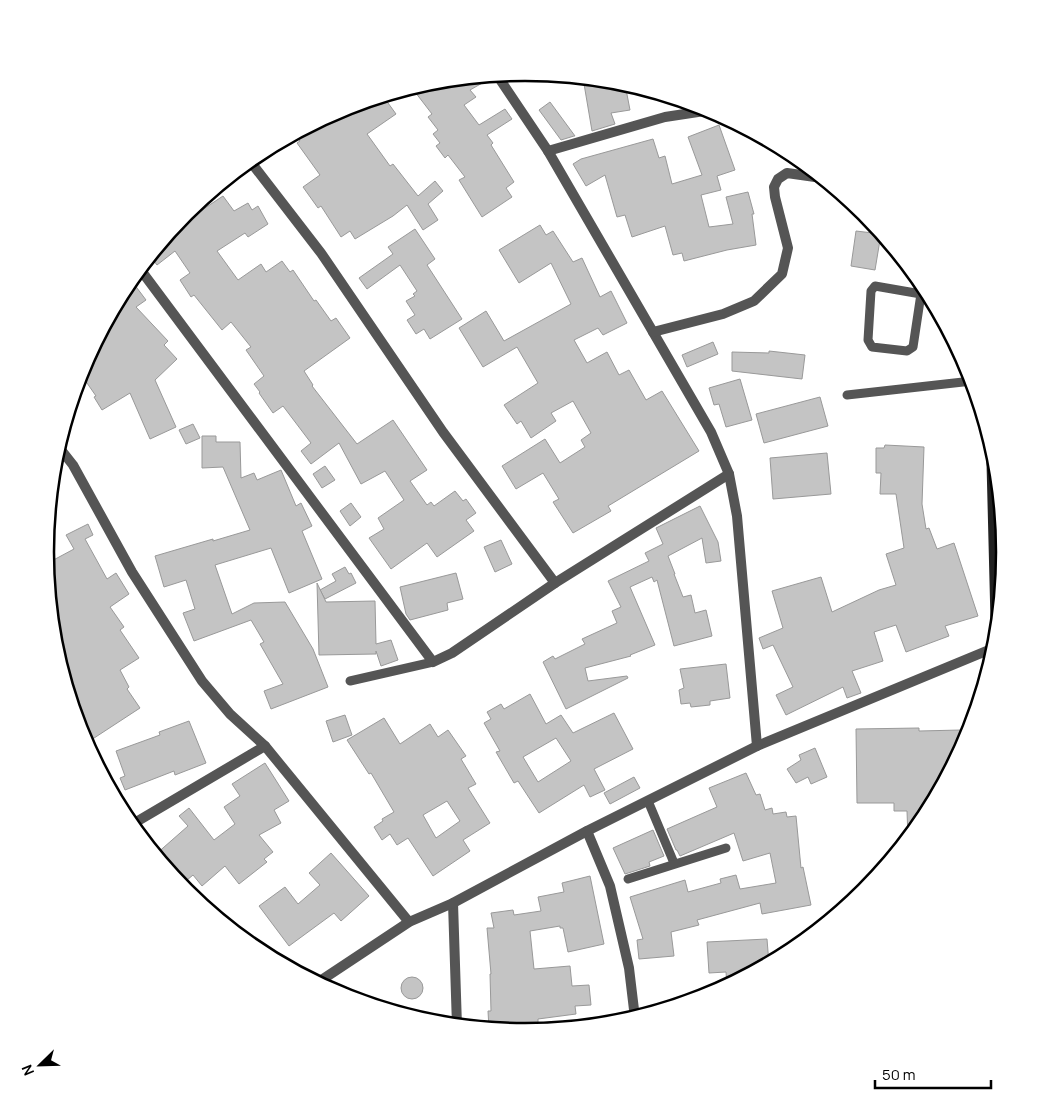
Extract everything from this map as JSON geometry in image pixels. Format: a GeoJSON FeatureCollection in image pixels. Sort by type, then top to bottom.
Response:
{"type":"FeatureCollection","features":[{"type":"Feature","properties":{"kind":"street"},"geometry":{"type":"LineString","coordinates":[[502,82],[548,150],[711,432],[730,474],[737,516],[757,746]]}},
{"type":"Feature","properties":{"kind":"street"},"geometry":{"type":"LineString","coordinates":[[548,150],[665,117],[694,113]]}},
{"type":"Feature","properties":{"kind":"street"},"geometry":{"type":"LineString","coordinates":[[255,167],[321,253],[443,432],[555,584]]}},
{"type":"Feature","properties":{"kind":"street"},"geometry":{"type":"LineString","coordinates":[[653,332],[723,314],[754,301],[782,274],[788,248],[774,187],[778,179],[787,173],[808,176]]}},
{"type":"Feature","properties":{"kind":"street"},"geometry":{"type":"LineString","coordinates":[[144,275],[433,662],[452,652],[555,584],[730,474]]}},
{"type":"Feature","properties":{"kind":"street"},"geometry":{"type":"LineString","coordinates":[[65,454],[73,465],[132,572],[202,681],[230,714],[265,746],[408,922]]}},
{"type":"Feature","properties":{"kind":"street"},"geometry":{"type":"LineString","coordinates":[[325,979],[408,922],[453,903],[587,831],[757,746],[985,651]]}},
{"type":"Feature","properties":{"kind":"street"},"geometry":{"type":"LineString","coordinates":[[138,821],[265,746]]}},
{"type":"Feature","properties":{"kind":"street"},"geometry":{"type":"LineString","coordinates":[[587,831],[610,886],[629,968],[634,1011]]}},
{"type":"Feature","properties":{"kind":"street"},"geometry":{"type":"LineString","coordinates":[[453,903],[457,1019]]}},
{"type":"Feature","properties":{"kind":"lane"},"geometry":{"type":"LineString","coordinates":[[918,292],[875,286],[872,288],[868,340],[872,347],[907,351],[914,347],[923,300]]}},
{"type":"Feature","properties":{"kind":"lane"},"geometry":{"type":"LineString","coordinates":[[847,395],[964,382]]}},
{"type":"Feature","properties":{"kind":"lane"},"geometry":{"type":"LineString","coordinates":[[350,681],[433,662]]}},
{"type":"Feature","properties":{"kind":"lane"},"geometry":{"type":"LineString","coordinates":[[648,801],[674,863]]}},
{"type":"Feature","properties":{"kind":"lane"},"geometry":{"type":"LineString","coordinates":[[628,879],[726,848]]}},
{"type":"Feature","properties":{"kind":"building"},"geometry":{"type":"Polygon","coordinates":[[[482,83],[470,90],[476,97],[464,105],[479,125],[505,109],[512,119],[487,135],[493,143],[491,145],[514,182],[506,188],[512,197],[482,217],[459,180],[465,177],[448,155],[445,158],[436,146],[440,143],[433,134],[438,130],[428,117],[432,114],[416,94],[482,83]]]}},
{"type":"Feature","properties":{"kind":"building"},"geometry":{"type":"Polygon","coordinates":[[[584,85],[627,92],[630,110],[611,113],[615,124],[592,131],[584,85]]]}},
{"type":"Feature","properties":{"kind":"building"},"geometry":{"type":"Polygon","coordinates":[[[387,102],[396,114],[367,134],[390,166],[393,164],[418,196],[435,181],[443,191],[428,204],[438,220],[423,230],[407,205],[393,216],[355,239],[350,231],[341,237],[321,206],[318,208],[303,187],[320,175],[297,143],[300,141],[299,139],[345,117],[387,102]]]}},
{"type":"Feature","properties":{"kind":"building"},"geometry":{"type":"Polygon","coordinates":[[[550,102],[575,136],[561,140],[539,110],[550,102]]]}},
{"type":"Feature","properties":{"kind":"building"},"geometry":{"type":"Polygon","coordinates":[[[719,125],[735,170],[717,176],[721,190],[701,195],[709,227],[733,224],[726,197],[748,192],[754,214],[752,214],[756,245],[684,261],[682,253],[673,255],[665,226],[632,237],[625,215],[617,217],[605,175],[586,186],[573,164],[581,159],[653,139],[659,158],[665,156],[672,184],[702,175],[688,137],[719,125]]]}},
{"type":"Feature","properties":{"kind":"building"},"geometry":{"type":"Polygon","coordinates":[[[223,196],[234,211],[248,203],[252,210],[258,206],[268,224],[248,237],[245,233],[217,251],[238,280],[261,264],[266,272],[282,261],[290,272],[293,270],[314,301],[316,300],[331,321],[336,318],[350,338],[304,371],[312,386],[357,444],[393,420],[427,470],[410,481],[427,505],[431,502],[434,506],[455,491],[463,501],[466,499],[476,513],[466,520],[474,531],[437,557],[427,543],[391,569],[369,538],[384,529],[378,518],[404,500],[385,471],[361,484],[339,443],[311,464],[301,451],[311,443],[283,406],[273,413],[254,384],[264,376],[246,350],[251,347],[231,322],[222,330],[194,295],[191,297],[180,280],[190,273],[175,251],[157,265],[155,262],[200,211],[223,196]]]}},
{"type":"Feature","properties":{"kind":"building"},"geometry":{"type":"Polygon","coordinates":[[[540,225],[546,235],[553,231],[573,262],[582,258],[600,297],[611,291],[627,323],[603,335],[598,328],[574,340],[587,363],[607,352],[619,375],[629,370],[646,400],[662,391],[699,451],[608,506],[611,511],[573,533],[553,502],[559,499],[543,473],[516,489],[502,466],[545,439],[560,463],[585,447],[581,440],[591,433],[573,401],[551,413],[556,421],[531,438],[521,421],[517,424],[504,405],[538,383],[517,347],[483,367],[459,328],[486,311],[504,341],[571,304],[551,263],[519,283],[499,250],[540,225]]]}},
{"type":"Feature","properties":{"kind":"building"},"geometry":{"type":"Polygon","coordinates":[[[415,229],[435,259],[427,265],[462,319],[430,339],[424,329],[416,334],[407,320],[415,315],[406,301],[415,296],[413,294],[417,291],[400,265],[367,289],[359,278],[393,254],[388,247],[415,229]]]}},
{"type":"Feature","properties":{"kind":"building"},"geometry":{"type":"Polygon","coordinates":[[[856,231],[871,233],[880,243],[875,270],[851,266],[856,231]]]}},
{"type":"Feature","properties":{"kind":"building"},"geometry":{"type":"Polygon","coordinates":[[[136,287],[146,300],[136,307],[168,341],[164,345],[177,359],[155,380],[176,427],[150,439],[130,393],[102,410],[94,397],[96,396],[86,382],[102,344],[136,287]]]}},
{"type":"Feature","properties":{"kind":"building"},"geometry":{"type":"Polygon","coordinates":[[[713,342],[718,354],[687,367],[682,355],[713,342]]]}},
{"type":"Feature","properties":{"kind":"building"},"geometry":{"type":"Polygon","coordinates":[[[769,351],[805,355],[802,379],[732,371],[732,352],[769,353],[769,351]]]}},
{"type":"Feature","properties":{"kind":"building"},"geometry":{"type":"Polygon","coordinates":[[[740,379],[752,420],[726,427],[719,404],[714,405],[709,388],[740,379]]]}},
{"type":"Feature","properties":{"kind":"building"},"geometry":{"type":"Polygon","coordinates":[[[820,397],[828,426],[764,443],[756,414],[820,397]]]}},
{"type":"Feature","properties":{"kind":"building"},"geometry":{"type":"Polygon","coordinates":[[[193,424],[200,438],[186,444],[179,430],[193,424]]]}},
{"type":"Feature","properties":{"kind":"building"},"geometry":{"type":"Polygon","coordinates":[[[202,436],[216,436],[216,442],[240,442],[241,478],[254,473],[257,480],[281,470],[296,506],[301,503],[312,526],[302,531],[322,579],[289,593],[271,548],[215,565],[232,614],[254,603],[285,602],[313,649],[328,687],[271,709],[264,691],[283,684],[260,644],[264,642],[251,620],[194,641],[183,613],[195,609],[186,580],[164,587],[155,556],[250,530],[223,467],[202,468],[202,436]]]}},
{"type":"Feature","properties":{"kind":"building"},"geometry":{"type":"Polygon","coordinates":[[[885,445],[924,447],[922,504],[926,529],[929,528],[937,549],[954,543],[978,616],[945,626],[949,636],[906,652],[896,625],[874,632],[883,661],[852,671],[861,693],[847,698],[843,687],[786,715],[776,695],[793,687],[773,645],[763,649],[759,638],[783,628],[772,591],[821,577],[832,612],[879,590],[896,585],[886,554],[904,548],[896,494],[880,494],[881,473],[876,473],[876,448],[884,448],[885,445]]]}},
{"type":"Feature","properties":{"kind":"building"},"geometry":{"type":"Polygon","coordinates":[[[827,453],[831,494],[773,499],[770,458],[827,453]]]}},
{"type":"Feature","properties":{"kind":"building"},"geometry":{"type":"Polygon","coordinates":[[[325,466],[335,480],[322,488],[313,474],[325,466]]]}},
{"type":"Feature","properties":{"kind":"building"},"geometry":{"type":"Polygon","coordinates":[[[351,503],[361,517],[350,526],[340,511],[351,503]]]}},
{"type":"Feature","properties":{"kind":"building"},"geometry":{"type":"Polygon","coordinates":[[[700,506],[718,542],[721,561],[706,563],[702,538],[668,556],[683,597],[691,595],[695,613],[706,610],[712,636],[674,646],[657,580],[654,582],[652,577],[630,587],[655,645],[631,656],[585,668],[588,681],[627,676],[628,678],[566,709],[543,662],[553,656],[555,659],[585,644],[582,639],[617,623],[612,611],[621,607],[608,581],[649,561],[645,553],[663,544],[656,528],[700,506]]]}},
{"type":"Feature","properties":{"kind":"building"},"geometry":{"type":"Polygon","coordinates":[[[88,524],[93,535],[85,539],[107,579],[116,573],[129,594],[110,607],[124,627],[120,630],[139,658],[120,670],[129,687],[127,689],[140,708],[93,739],[70,674],[58,614],[54,560],[74,549],[66,535],[88,524]]]}},
{"type":"Feature","properties":{"kind":"building"},"geometry":{"type":"Polygon","coordinates":[[[501,540],[512,564],[495,572],[484,547],[501,540]]]}},
{"type":"Feature","properties":{"kind":"building"},"geometry":{"type":"Polygon","coordinates":[[[345,567],[349,574],[351,573],[356,583],[325,599],[320,590],[336,581],[332,574],[345,567]]]}},
{"type":"Feature","properties":{"kind":"building"},"geometry":{"type":"Polygon","coordinates":[[[456,573],[463,599],[447,603],[448,610],[410,620],[406,614],[400,587],[456,573]]]}},
{"type":"Feature","properties":{"kind":"building"},"geometry":{"type":"Polygon","coordinates":[[[317,583],[326,602],[375,601],[376,644],[391,640],[398,660],[381,666],[376,651],[376,654],[319,655],[317,583]]]}},
{"type":"Feature","properties":{"kind":"building"},"geometry":{"type":"Polygon","coordinates":[[[726,664],[730,698],[710,701],[710,705],[691,707],[690,703],[681,704],[679,690],[684,688],[680,669],[726,664]]]}},
{"type":"Feature","properties":{"kind":"building"},"geometry":{"type":"Polygon","coordinates":[[[530,694],[546,724],[561,715],[573,733],[614,713],[633,749],[594,769],[605,790],[590,797],[584,785],[539,813],[518,781],[514,783],[496,752],[500,751],[484,723],[491,719],[487,712],[501,704],[504,709],[530,694]],[[556,738],[523,757],[538,782],[571,761],[556,738]]]}},
{"type":"Feature","properties":{"kind":"building"},"geometry":{"type":"Polygon","coordinates":[[[345,715],[352,735],[333,742],[326,721],[345,715]]]}},
{"type":"Feature","properties":{"kind":"building"},"geometry":{"type":"Polygon","coordinates":[[[384,718],[400,744],[430,724],[438,737],[448,730],[466,756],[461,759],[476,784],[468,788],[490,823],[463,840],[470,851],[433,876],[408,838],[397,845],[390,834],[382,840],[374,827],[383,821],[382,819],[394,812],[371,773],[369,774],[347,740],[384,718]],[[447,801],[423,815],[436,838],[460,821],[447,801]]]}},
{"type":"Feature","properties":{"kind":"building"},"geometry":{"type":"Polygon","coordinates":[[[189,721],[206,763],[175,775],[174,771],[125,790],[120,778],[125,776],[116,751],[160,735],[159,732],[189,721]]]}},
{"type":"Feature","properties":{"kind":"building"},"geometry":{"type":"Polygon","coordinates":[[[919,728],[919,731],[961,730],[948,761],[908,827],[907,811],[894,811],[894,803],[857,803],[856,729],[919,728]]]}},
{"type":"Feature","properties":{"kind":"building"},"geometry":{"type":"Polygon","coordinates":[[[815,748],[827,777],[811,784],[808,777],[796,783],[787,769],[801,760],[799,755],[815,748]]]}},
{"type":"Feature","properties":{"kind":"building"},"geometry":{"type":"Polygon","coordinates":[[[265,763],[289,801],[274,810],[281,823],[259,835],[273,852],[264,859],[267,862],[239,884],[225,866],[202,886],[193,875],[187,880],[160,850],[188,826],[179,816],[189,808],[214,840],[235,824],[224,807],[240,796],[232,784],[265,763]]]}},
{"type":"Feature","properties":{"kind":"building"},"geometry":{"type":"Polygon","coordinates":[[[746,773],[756,795],[760,794],[765,810],[772,808],[773,814],[786,812],[787,817],[796,816],[801,868],[803,867],[811,905],[762,914],[760,903],[697,920],[699,925],[671,932],[674,956],[639,959],[637,940],[643,939],[630,897],[685,880],[688,892],[721,883],[720,879],[736,875],[740,889],[776,883],[770,853],[743,861],[734,833],[680,856],[667,829],[717,807],[709,788],[746,773]]]}},
{"type":"Feature","properties":{"kind":"building"},"geometry":{"type":"Polygon","coordinates":[[[634,777],[640,788],[610,804],[604,793],[634,777]]]}},
{"type":"Feature","properties":{"kind":"building"},"geometry":{"type":"Polygon","coordinates":[[[653,830],[664,856],[649,862],[650,866],[625,874],[613,848],[653,830]]]}},
{"type":"Feature","properties":{"kind":"building"},"geometry":{"type":"Polygon","coordinates":[[[331,853],[369,896],[341,921],[334,913],[289,946],[259,906],[285,887],[298,904],[320,885],[309,873],[331,853]]]}},
{"type":"Feature","properties":{"kind":"building"},"geometry":{"type":"Polygon","coordinates":[[[590,876],[604,944],[568,952],[563,928],[560,928],[560,926],[530,931],[534,969],[570,966],[572,986],[589,985],[591,1005],[575,1006],[576,1014],[538,1019],[538,1023],[489,1022],[488,1011],[491,1011],[491,974],[487,928],[494,928],[491,913],[513,910],[514,915],[541,911],[538,897],[564,892],[562,883],[590,876]]]}},
{"type":"Feature","properties":{"kind":"building"},"geometry":{"type":"Polygon","coordinates":[[[767,939],[768,956],[726,978],[726,972],[709,973],[707,942],[767,939]]]}},
{"type":"Feature","properties":{"kind":"building"},"geometry":{"type":"Polygon","coordinates":[[[412,977],[420,980],[423,988],[420,996],[412,999],[404,996],[401,988],[404,980],[412,977]]]}}]}
